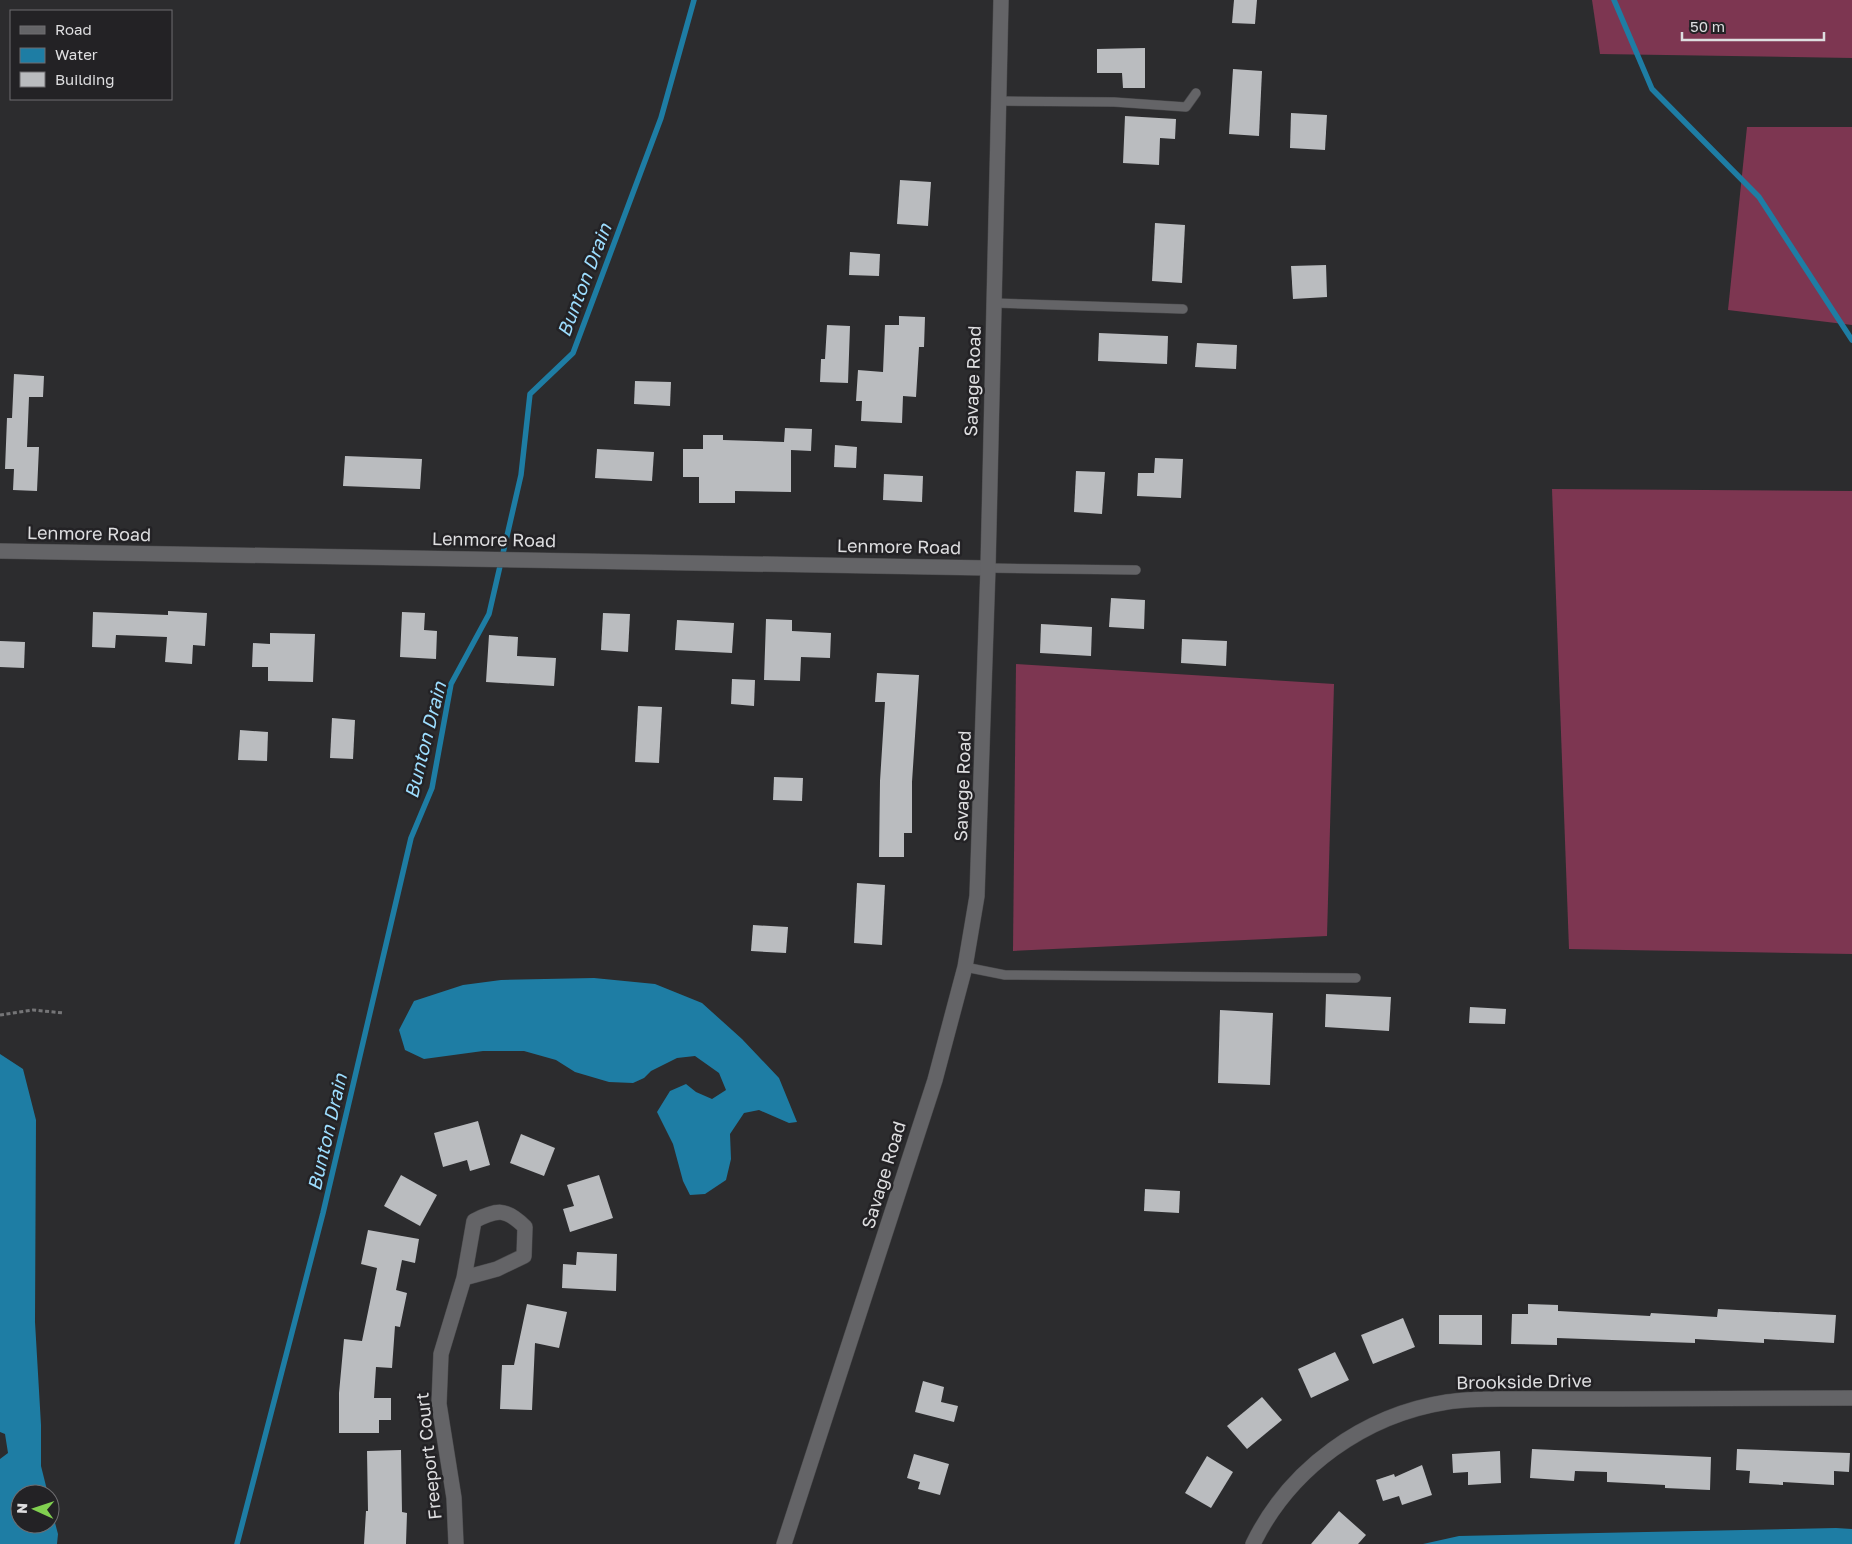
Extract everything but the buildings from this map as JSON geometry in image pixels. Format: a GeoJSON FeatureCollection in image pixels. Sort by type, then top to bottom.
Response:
{"type":"FeatureCollection","features":[{"type":"Feature","properties":{"kind":"street","name":"Savage Road"},"geometry":{"type":"LineString","coordinates":[[784,1544],[935,1080],[965,968],[977,896],[988,568],[1000,0]]}},
{"type":"Feature","properties":{"kind":"street","name":"Lenmore Road"},"geometry":{"type":"LineString","coordinates":[[0,551],[988,568]]}},
{"type":"Feature","properties":{"kind":"street","name":"Freeport Court"},"geometry":{"type":"LineString","coordinates":[[456,1544],[454,1498],[439,1404],[441,1354],[464,1278],[474,1221],[492,1211],[514,1215],[525,1227],[524,1256],[497,1269],[464,1278]]}},
{"type":"Feature","properties":{"kind":"street","name":"Brookside Drive"},"geometry":{"type":"LineString","coordinates":[[1253,1544],[1266,1519],[1283,1497],[1328,1452],[1372,1426],[1422,1407],[1449,1402],[1484,1399],[1852,1398]]}},
{"type":"Feature","properties":{"kind":"lane"},"geometry":{"type":"LineString","coordinates":[[999,101],[1114,102],[1186,107],[1196,93]]}},
{"type":"Feature","properties":{"kind":"lane"},"geometry":{"type":"LineString","coordinates":[[994,303],[1183,309]]}},
{"type":"Feature","properties":{"kind":"lane"},"geometry":{"type":"LineString","coordinates":[[988,568],[1136,570]]}},
{"type":"Feature","properties":{"kind":"lane"},"geometry":{"type":"LineString","coordinates":[[965,968],[1005,975],[1356,978]]}},
{"type":"Feature","properties":{"kind":"path"},"geometry":{"type":"LineString","coordinates":[[0,1015],[33,1010],[64,1013]]}},
{"type":"Feature","properties":{"kind":"shaded area"},"geometry":{"type":"Polygon","coordinates":[[[1592,0],[1852,0],[1852,58],[1600,54],[1592,0]]]}},
{"type":"Feature","properties":{"kind":"shaded area"},"geometry":{"type":"Polygon","coordinates":[[[1747,127],[1852,127],[1852,325],[1728,310],[1747,127]]]}},
{"type":"Feature","properties":{"kind":"shaded area"},"geometry":{"type":"Polygon","coordinates":[[[1552,489],[1852,491],[1852,954],[1569,949],[1552,489]]]}},
{"type":"Feature","properties":{"kind":"shaded area"},"geometry":{"type":"Polygon","coordinates":[[[1016,664],[1334,684],[1327,936],[1013,951],[1016,664]]]}},
{"type":"Feature","properties":{"kind":"water"},"geometry":{"type":"Polygon","coordinates":[[[594,978],[655,984],[702,1003],[742,1039],[779,1078],[797,1122],[789,1123],[759,1110],[744,1113],[730,1134],[731,1159],[726,1180],[705,1194],[690,1195],[683,1181],[673,1144],[657,1112],[670,1091],[686,1084],[696,1092],[712,1099],[726,1090],[719,1073],[695,1056],[677,1058],[651,1071],[644,1078],[633,1083],[609,1082],[575,1072],[556,1060],[524,1051],[483,1051],[424,1059],[405,1050],[399,1030],[414,1001],[463,985],[501,980],[594,978]]]}},
{"type":"Feature","properties":{"kind":"water"},"geometry":{"type":"Polygon","coordinates":[[[0,1054],[23,1069],[36,1120],[35,1322],[41,1425],[41,1466],[46,1484],[10,1484],[10,1534],[58,1534],[57,1544],[0,1544],[0,1459],[8,1453],[5,1434],[0,1432],[0,1054]]]}},
{"type":"Feature","properties":{"kind":"water"},"geometry":{"type":"Polygon","coordinates":[[[1852,1529],[1852,1544],[1423,1544],[1459,1536],[1852,1529]]]}},
{"type":"Feature","properties":{"kind":"waterway","name":"Bunton Drain"},"geometry":{"type":"LineString","coordinates":[[237,1544],[323,1213],[411,838],[432,788],[451,684],[489,614],[521,475],[530,394],[573,353],[661,118],[694,0]]}},
{"type":"Feature","properties":{"kind":"waterway"},"geometry":{"type":"LineString","coordinates":[[1614,0],[1652,89],[1759,197],[1852,340]]}}]}
